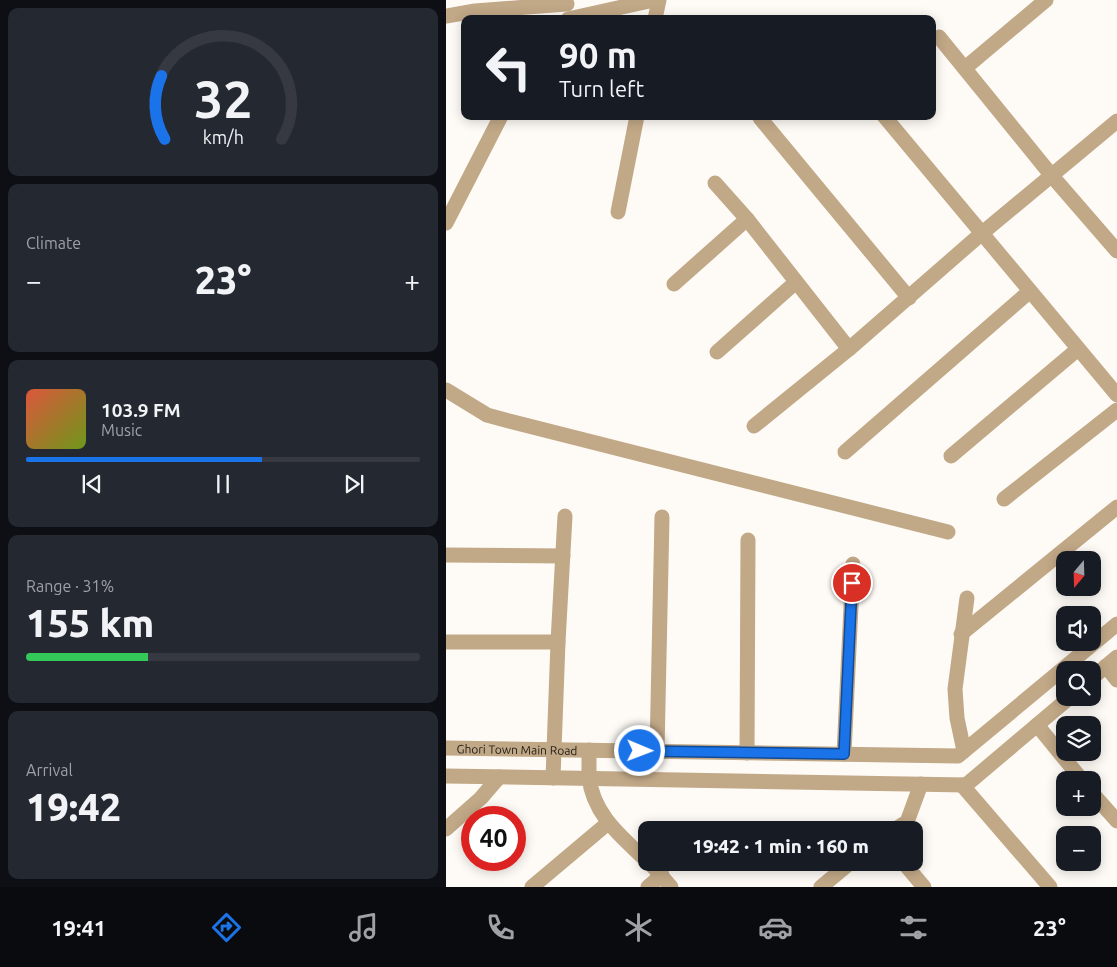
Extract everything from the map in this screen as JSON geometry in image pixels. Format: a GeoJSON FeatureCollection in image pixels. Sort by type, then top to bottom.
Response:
{"type":"FeatureCollection","features":[{"type":"Feature","properties":{"kind":"street"},"geometry":{"type":"LineString","coordinates":[[446,16],[475,11],[568,10],[654,0]]}},
{"type":"Feature","properties":{"kind":"street"},"geometry":{"type":"LineString","coordinates":[[656,15],[659,0]]}},
{"type":"Feature","properties":{"kind":"street"},"geometry":{"type":"LineString","coordinates":[[965,68],[1046,0]]}},
{"type":"Feature","properties":{"kind":"street"},"geometry":{"type":"LineString","coordinates":[[939,37],[1052,176],[1117,251]]}},
{"type":"Feature","properties":{"kind":"street"},"geometry":{"type":"LineString","coordinates":[[446,223],[451,200],[499,120]]}},
{"type":"Feature","properties":{"kind":"street"},"geometry":{"type":"LineString","coordinates":[[618,212],[635,120]]}},
{"type":"Feature","properties":{"kind":"street"},"geometry":{"type":"LineString","coordinates":[[762,120],[909,298]]}},
{"type":"Feature","properties":{"kind":"street"},"geometry":{"type":"LineString","coordinates":[[887,120],[1117,395]]}},
{"type":"Feature","properties":{"kind":"street"},"geometry":{"type":"LineString","coordinates":[[754,426],[849,350],[981,234],[1117,121]]}},
{"type":"Feature","properties":{"kind":"street"},"geometry":{"type":"LineString","coordinates":[[715,184],[747,220],[849,350]]}},
{"type":"Feature","properties":{"kind":"street"},"geometry":{"type":"LineString","coordinates":[[674,284],[747,220]]}},
{"type":"Feature","properties":{"kind":"street"},"geometry":{"type":"LineString","coordinates":[[717,352],[796,282]]}},
{"type":"Feature","properties":{"kind":"street"},"geometry":{"type":"LineString","coordinates":[[845,452],[1030,291]]}},
{"type":"Feature","properties":{"kind":"street"},"geometry":{"type":"LineString","coordinates":[[951,456],[1078,349]]}},
{"type":"Feature","properties":{"kind":"street"},"geometry":{"type":"LineString","coordinates":[[446,390],[488,415],[509,421],[948,532]]}},
{"type":"Feature","properties":{"kind":"street"},"geometry":{"type":"LineString","coordinates":[[1004,499],[1117,410]]}},
{"type":"Feature","properties":{"kind":"street"},"geometry":{"type":"LineString","coordinates":[[961,634],[1117,507]]}},
{"type":"Feature","properties":{"kind":"street"},"geometry":{"type":"LineString","coordinates":[[553,778],[565,516]]}},
{"type":"Feature","properties":{"kind":"street"},"geometry":{"type":"LineString","coordinates":[[656,751],[662,517]]}},
{"type":"Feature","properties":{"kind":"street"},"geometry":{"type":"LineString","coordinates":[[747,753],[748,540]]}},
{"type":"Feature","properties":{"kind":"street"},"geometry":{"type":"LineString","coordinates":[[446,555],[563,556]]}},
{"type":"Feature","properties":{"kind":"street"},"geometry":{"type":"LineString","coordinates":[[844,754],[853,564]]}},
{"type":"Feature","properties":{"kind":"street"},"geometry":{"type":"LineString","coordinates":[[964,751],[957,718],[955,689],[967,598]]}},
{"type":"Feature","properties":{"kind":"street","name":"Ghori Town Main Road"},"geometry":{"type":"LineString","coordinates":[[446,748],[958,756],[1117,624]]}},
{"type":"Feature","properties":{"kind":"street"},"geometry":{"type":"LineString","coordinates":[[446,642],[558,642]]}},
{"type":"Feature","properties":{"kind":"street"},"geometry":{"type":"LineString","coordinates":[[1101,670],[1111,662],[1117,680]]}},
{"type":"Feature","properties":{"kind":"street"},"geometry":{"type":"LineString","coordinates":[[446,776],[966,785],[1060,706]]}},
{"type":"Feature","properties":{"kind":"street"},"geometry":{"type":"LineString","coordinates":[[1037,725],[1075,771]]}},
{"type":"Feature","properties":{"kind":"street","name":"Ghori Town Main Road"},"geometry":{"type":"LineString","coordinates":[[589,750],[590,778],[596,806],[608,824],[638,852]]}},
{"type":"Feature","properties":{"kind":"street"},"geometry":{"type":"LineString","coordinates":[[446,829],[481,798],[499,777]]}},
{"type":"Feature","properties":{"kind":"street"},"geometry":{"type":"LineString","coordinates":[[907,821],[921,784]]}},
{"type":"Feature","properties":{"kind":"street"},"geometry":{"type":"LineString","coordinates":[[962,785],[1050,887]]}},
{"type":"Feature","properties":{"kind":"street"},"geometry":{"type":"LineString","coordinates":[[1101,803],[1117,822]]}},
{"type":"Feature","properties":{"kind":"street"},"geometry":{"type":"LineString","coordinates":[[532,887],[608,824]]}},
{"type":"Feature","properties":{"kind":"street","name":"Ghori Town Main Road"},"geometry":{"type":"LineString","coordinates":[[657,871],[667,881]]}},
{"type":"Feature","properties":{"kind":"street"},"geometry":{"type":"LineString","coordinates":[[821,887],[840,871]]}},
{"type":"Feature","properties":{"kind":"street"},"geometry":{"type":"LineString","coordinates":[[911,871],[924,887]]}},
{"type":"Feature","properties":{"kind":"street"},"geometry":{"type":"LineString","coordinates":[[648,887],[667,881]]}},
{"type":"Feature","properties":{"kind":"route"},"geometry":{"type":"LineString","coordinates":[[640,751],[844,754],[852,583]]}}]}
